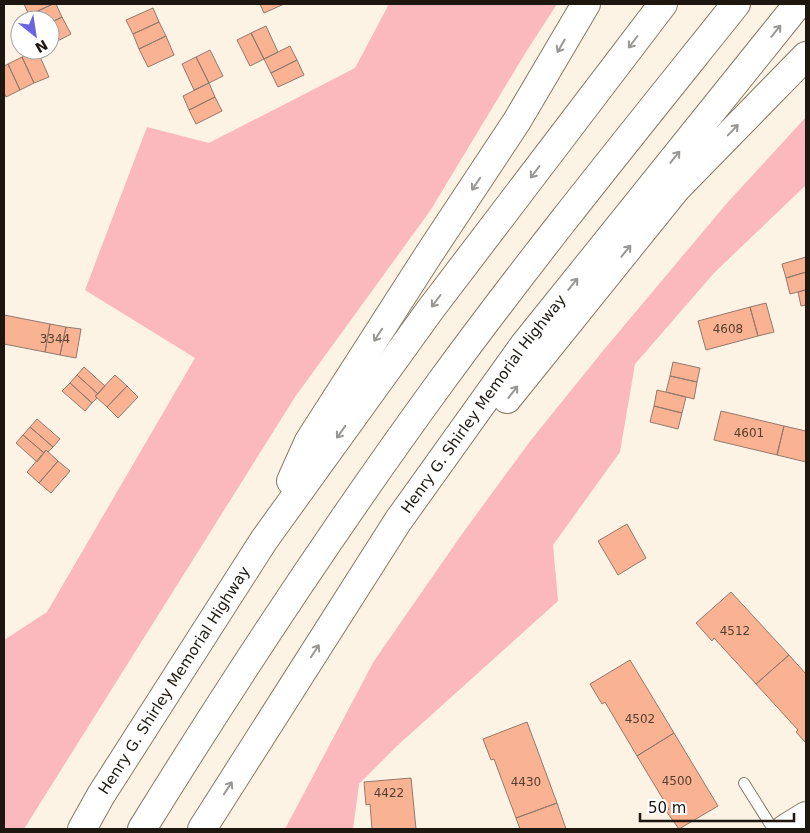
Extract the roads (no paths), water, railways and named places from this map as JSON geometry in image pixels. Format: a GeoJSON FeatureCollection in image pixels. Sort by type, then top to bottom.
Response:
{"type":"FeatureCollection","features":[{"type":"Feature","properties":{"kind":"main road"},"geometry":{"type":"LineString","coordinates":[[264,540],[309,441],[517,122],[586,4]]}},
{"type":"Feature","properties":{"kind":"main road","name":"Henry G. Shirley Memorial Highway"},"geometry":{"type":"LineString","coordinates":[[82,829],[101,795],[264,540],[424,317],[663,4]]}},
{"type":"Feature","properties":{"kind":"main road"},"geometry":{"type":"LineString","coordinates":[[142,829],[181,766],[336,530],[441,382],[562,222],[736,4]]}},
{"type":"Feature","properties":{"kind":"main road","name":"Henry G. Shirley Memorial Highway"},"geometry":{"type":"LineString","coordinates":[[202,829],[398,521],[524,345],[798,4]]}},
{"type":"Feature","properties":{"kind":"main road"},"geometry":{"type":"LineString","coordinates":[[342,609],[565,326],[676,189],[806,56]]}},
{"type":"Feature","properties":{"kind":"main road"},"geometry":{"type":"LineString","coordinates":[[785,829],[806,816]]}},
{"type":"Feature","properties":{"kind":"lane"},"geometry":{"type":"LineString","coordinates":[[744,783],[773,829]]}}]}
